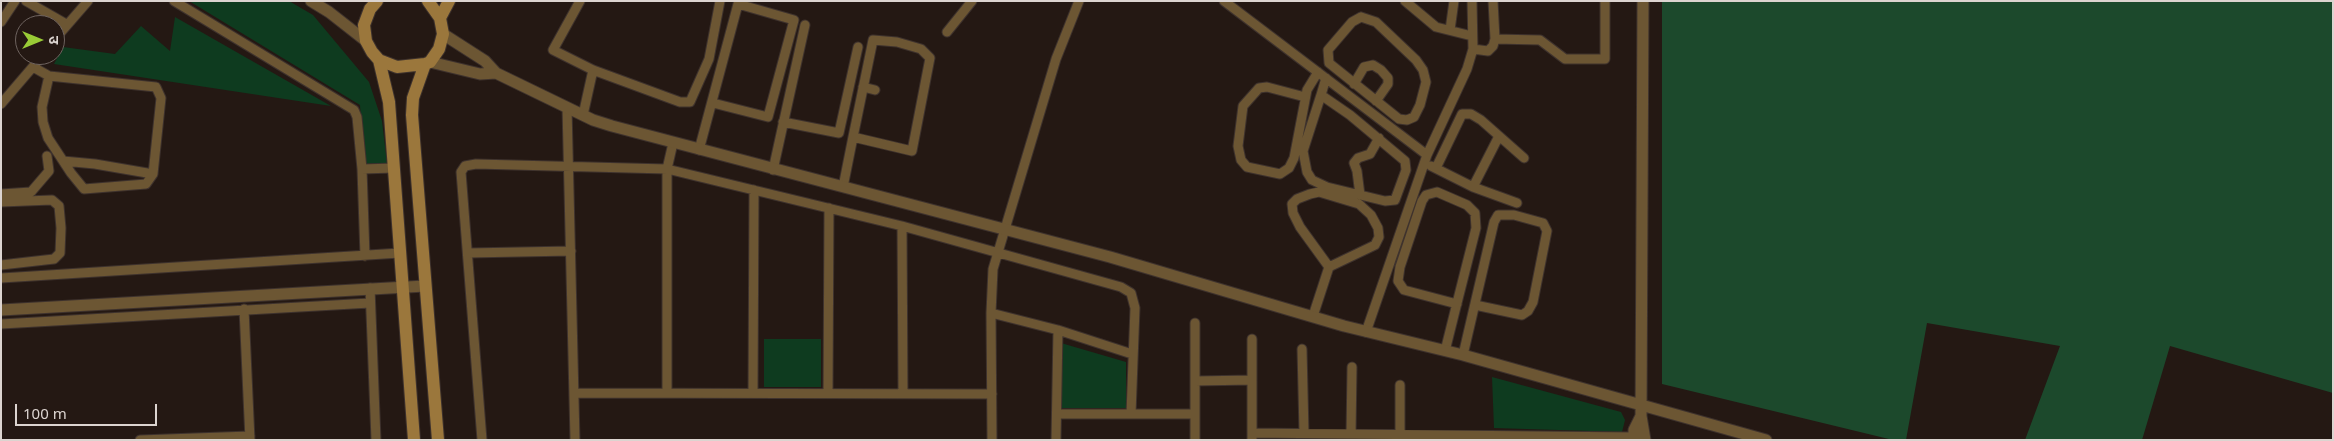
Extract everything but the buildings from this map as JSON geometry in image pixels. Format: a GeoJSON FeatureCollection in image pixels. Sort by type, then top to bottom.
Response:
{"type":"FeatureCollection","features":[{"type":"Feature","properties":{"kind":"main road"},"geometry":{"type":"LineString","coordinates":[[377,1],[370,9],[364,25],[366,41],[372,52],[379,60],[397,68],[427,63]]}},
{"type":"Feature","properties":{"kind":"main road"},"geometry":{"type":"LineString","coordinates":[[428,1],[440,18],[443,34],[439,49],[427,63],[413,98],[412,115],[438,440]]}},
{"type":"Feature","properties":{"kind":"main road"},"geometry":{"type":"LineString","coordinates":[[440,18],[449,1]]}},
{"type":"Feature","properties":{"kind":"main road"},"geometry":{"type":"LineString","coordinates":[[379,60],[389,102],[414,440]]}},
{"type":"Feature","properties":{"kind":"street"},"geometry":{"type":"LineString","coordinates":[[1,22],[15,1]]}},
{"type":"Feature","properties":{"kind":"street"},"geometry":{"type":"LineString","coordinates":[[26,1],[66,24],[88,1]]}},
{"type":"Feature","properties":{"kind":"street"},"geometry":{"type":"LineString","coordinates":[[174,1],[351,108],[357,117],[362,169],[365,256]]}},
{"type":"Feature","properties":{"kind":"street"},"geometry":{"type":"LineString","coordinates":[[311,1],[329,12],[366,41]]}},
{"type":"Feature","properties":{"kind":"street"},"geometry":{"type":"LineString","coordinates":[[580,1],[554,50],[593,70],[680,102],[690,102],[709,59],[720,1]]}},
{"type":"Feature","properties":{"kind":"street"},"geometry":{"type":"LineString","coordinates":[[947,32],[972,1]]}},
{"type":"Feature","properties":{"kind":"street"},"geometry":{"type":"LineString","coordinates":[[992,440],[991,312],[993,269],[1056,59],[1079,1]]}},
{"type":"Feature","properties":{"kind":"street"},"geometry":{"type":"LineString","coordinates":[[1224,1],[1326,78],[1436,168],[1473,187],[1517,203]]}},
{"type":"Feature","properties":{"kind":"street"},"geometry":{"type":"LineString","coordinates":[[1405,1],[1431,24],[1472,36]]}},
{"type":"Feature","properties":{"kind":"street"},"geometry":{"type":"LineString","coordinates":[[1450,30],[1454,1]]}},
{"type":"Feature","properties":{"kind":"street"},"geometry":{"type":"LineString","coordinates":[[1366,332],[1425,159],[1467,69],[1473,49],[1472,1]]}},
{"type":"Feature","properties":{"kind":"street"},"geometry":{"type":"LineString","coordinates":[[1473,49],[1488,51],[1493,46],[1495,39],[1493,1]]}},
{"type":"Feature","properties":{"kind":"street"},"geometry":{"type":"LineString","coordinates":[[1495,39],[1540,40],[1565,59],[1605,59],[1606,1]]}},
{"type":"Feature","properties":{"kind":"street"},"geometry":{"type":"LineString","coordinates":[[1642,439],[1634,430],[1641,410],[1644,1]]}},
{"type":"Feature","properties":{"kind":"street"},"geometry":{"type":"LineString","coordinates":[[699,150],[738,4],[794,20],[768,116],[713,103]]}},
{"type":"Feature","properties":{"kind":"street"},"geometry":{"type":"LineString","coordinates":[[1361,17],[1376,22],[1416,60],[1423,70],[1426,82],[1420,106],[1414,117],[1407,120],[1399,119],[1366,93],[1329,63],[1328,50],[1352,22],[1361,17]]}},
{"type":"Feature","properties":{"kind":"street"},"geometry":{"type":"LineString","coordinates":[[774,170],[805,25]]}},
{"type":"Feature","properties":{"kind":"street"},"geometry":{"type":"LineString","coordinates":[[443,34],[485,62],[496,73],[567,108],[612,126],[774,170],[1006,229],[1366,332],[1463,355],[1641,410],[1766,440]]}},
{"type":"Feature","properties":{"kind":"street"},"geometry":{"type":"LineString","coordinates":[[843,187],[853,137],[863,87],[873,40],[897,42],[921,49],[930,58],[912,151],[853,137]]}},
{"type":"Feature","properties":{"kind":"street"},"geometry":{"type":"LineString","coordinates":[[783,122],[839,133],[858,47]]}},
{"type":"Feature","properties":{"kind":"street"},"geometry":{"type":"LineString","coordinates":[[427,63],[480,74],[496,73]]}},
{"type":"Feature","properties":{"kind":"street"},"geometry":{"type":"LineString","coordinates":[[1354,84],[1364,67],[1372,65],[1381,70],[1388,78],[1388,84],[1376,101]]}},
{"type":"Feature","properties":{"kind":"street"},"geometry":{"type":"LineString","coordinates":[[1,104],[33,67],[48,76],[156,87],[161,98],[153,174],[146,184],[84,189],[48,138],[43,122],[42,108],[48,76]]}},
{"type":"Feature","properties":{"kind":"street"},"geometry":{"type":"LineString","coordinates":[[583,115],[593,70]]}},
{"type":"Feature","properties":{"kind":"street"},"geometry":{"type":"LineString","coordinates":[[1305,97],[1267,87],[1259,88],[1243,106],[1238,146],[1241,160],[1247,167],[1280,174],[1289,168],[1294,158],[1307,90],[1318,72]]}},
{"type":"Feature","properties":{"kind":"street"},"geometry":{"type":"LineString","coordinates":[[1322,95],[1380,138],[1406,161],[1406,170],[1395,200],[1385,201],[1327,187],[1312,180],[1307,172],[1304,151],[1326,78]]}},
{"type":"Feature","properties":{"kind":"street"},"geometry":{"type":"LineString","coordinates":[[863,87],[875,90]]}},
{"type":"Feature","properties":{"kind":"street"},"geometry":{"type":"LineString","coordinates":[[1359,104],[1366,93]]}},
{"type":"Feature","properties":{"kind":"street"},"geometry":{"type":"LineString","coordinates":[[567,108],[575,440]]}},
{"type":"Feature","properties":{"kind":"street"},"geometry":{"type":"LineString","coordinates":[[1436,168],[1462,114],[1472,114],[1524,158]]}},
{"type":"Feature","properties":{"kind":"street"},"geometry":{"type":"LineString","coordinates":[[1473,187],[1499,136]]}},
{"type":"Feature","properties":{"kind":"street"},"geometry":{"type":"LineString","coordinates":[[1360,195],[1354,163],[1358,158],[1370,154],[1380,138]]}},
{"type":"Feature","properties":{"kind":"street"},"geometry":{"type":"LineString","coordinates":[[667,392],[667,169],[673,143]]}},
{"type":"Feature","properties":{"kind":"street"},"geometry":{"type":"LineString","coordinates":[[1,194],[30,192],[50,171],[47,156]]}},
{"type":"Feature","properties":{"kind":"street"},"geometry":{"type":"LineString","coordinates":[[63,161],[153,174]]}},
{"type":"Feature","properties":{"kind":"street"},"geometry":{"type":"LineString","coordinates":[[482,440],[462,168],[476,164],[667,169],[902,226],[998,251],[1121,287],[1131,293],[1135,308],[1131,414]]}},
{"type":"Feature","properties":{"kind":"street"},"geometry":{"type":"LineString","coordinates":[[362,169],[394,168]]}},
{"type":"Feature","properties":{"kind":"street"},"geometry":{"type":"LineString","coordinates":[[753,393],[754,190]]}},
{"type":"Feature","properties":{"kind":"street"},"geometry":{"type":"LineString","coordinates":[[1313,316],[1329,267],[1375,245],[1379,237],[1378,228],[1371,215],[1359,204],[1319,192],[1297,199],[1292,204],[1293,213],[1300,227],[1329,267]]}},
{"type":"Feature","properties":{"kind":"street"},"geometry":{"type":"LineString","coordinates":[[1445,351],[1457,304],[1476,228],[1475,213],[1467,205],[1437,192],[1426,195],[1422,201],[1400,267],[1398,281],[1404,290],[1457,304]]}},
{"type":"Feature","properties":{"kind":"street"},"geometry":{"type":"LineString","coordinates":[[1,202],[48,199],[59,206],[61,228],[59,255],[54,259],[1,265]]}},
{"type":"Feature","properties":{"kind":"street"},"geometry":{"type":"LineString","coordinates":[[828,393],[829,208]]}},
{"type":"Feature","properties":{"kind":"street"},"geometry":{"type":"LineString","coordinates":[[1463,355],[1494,222],[1498,215],[1514,215],[1543,223],[1547,231],[1533,302],[1528,311],[1522,315],[1475,305]]}},
{"type":"Feature","properties":{"kind":"street"},"geometry":{"type":"LineString","coordinates":[[902,226],[904,393]]}},
{"type":"Feature","properties":{"kind":"street"},"geometry":{"type":"LineString","coordinates":[[468,253],[571,251]]}},
{"type":"Feature","properties":{"kind":"street"},"geometry":{"type":"LineString","coordinates":[[1,278],[400,253]]}},
{"type":"Feature","properties":{"kind":"street"},"geometry":{"type":"LineString","coordinates":[[13,264],[13,277]]}},
{"type":"Feature","properties":{"kind":"street"},"geometry":{"type":"LineString","coordinates":[[1,310],[425,286]]}},
{"type":"Feature","properties":{"kind":"street"},"geometry":{"type":"LineString","coordinates":[[370,288],[376,440]]}},
{"type":"Feature","properties":{"kind":"street"},"geometry":{"type":"LineString","coordinates":[[1,324],[370,303]]}},
{"type":"Feature","properties":{"kind":"street"},"geometry":{"type":"LineString","coordinates":[[140,440],[250,438],[244,309]]}},
{"type":"Feature","properties":{"kind":"street"},"geometry":{"type":"LineString","coordinates":[[991,312],[1058,330],[1132,354]]}},
{"type":"Feature","properties":{"kind":"street"},"geometry":{"type":"LineString","coordinates":[[1195,323],[1195,440]]}},
{"type":"Feature","properties":{"kind":"street"},"geometry":{"type":"LineString","coordinates":[[1056,440],[1058,330]]}},
{"type":"Feature","properties":{"kind":"street"},"geometry":{"type":"LineString","coordinates":[[1252,339],[1252,436],[1400,434],[1505,438],[1642,439]]}},
{"type":"Feature","properties":{"kind":"street"},"geometry":{"type":"LineString","coordinates":[[1302,349],[1304,434]]}},
{"type":"Feature","properties":{"kind":"street"},"geometry":{"type":"LineString","coordinates":[[1351,434],[1352,367]]}},
{"type":"Feature","properties":{"kind":"street"},"geometry":{"type":"LineString","coordinates":[[1195,381],[1252,380]]}},
{"type":"Feature","properties":{"kind":"street"},"geometry":{"type":"LineString","coordinates":[[1400,385],[1400,434]]}},
{"type":"Feature","properties":{"kind":"street"},"geometry":{"type":"LineString","coordinates":[[574,393],[992,394]]}},
{"type":"Feature","properties":{"kind":"street"},"geometry":{"type":"LineString","coordinates":[[1057,414],[1195,414]]}},
{"type":"Feature","properties":{"kind":"green space"},"geometry":{"type":"Polygon","coordinates":[[[189,1],[289,1],[313,15],[369,82],[382,121],[387,163],[364,164],[360,105],[189,1]]]}},
{"type":"Feature","properties":{"kind":"green space"},"geometry":{"type":"Polygon","coordinates":[[[1662,1],[2333,1],[2333,393],[2170,346],[2142,440],[2025,440],[2060,346],[1927,323],[1906,440],[1893,440],[1662,384],[1662,1]]]}},
{"type":"Feature","properties":{"kind":"green space"},"geometry":{"type":"Polygon","coordinates":[[[175,17],[331,106],[61,65],[65,65],[65,47],[115,54],[141,26],[170,51],[175,17]]]}},
{"type":"Feature","properties":{"kind":"green space"},"geometry":{"type":"Polygon","coordinates":[[[764,339],[821,339],[821,387],[764,387],[764,339]]]}},
{"type":"Feature","properties":{"kind":"green space"},"geometry":{"type":"Polygon","coordinates":[[[1061,343],[1126,362],[1126,408],[1062,408],[1061,343]]]}},
{"type":"Feature","properties":{"kind":"green space"},"geometry":{"type":"Polygon","coordinates":[[[1492,377],[1621,412],[1625,420],[1622,432],[1494,428],[1492,377]]]}}]}
